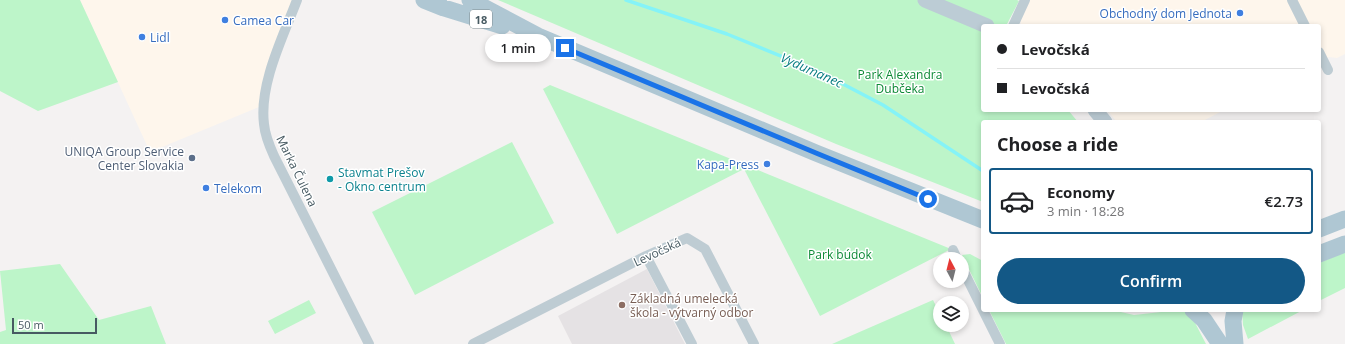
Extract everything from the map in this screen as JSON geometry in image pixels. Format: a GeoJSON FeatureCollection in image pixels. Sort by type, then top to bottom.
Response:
{"type":"FeatureCollection","features":[{"type":"Feature","properties":{"kind":"main road","name":"18"},"geometry":{"type":"LineString","coordinates":[[424,0],[444,8],[538,36]]}},
{"type":"Feature","properties":{"kind":"main road","name":"18"},"geometry":{"type":"LineString","coordinates":[[470,0],[538,36],[816,153],[981,219]]}},
{"type":"Feature","properties":{"kind":"main road"},"geometry":{"type":"LineString","coordinates":[[1321,228],[1341,220]]}},
{"type":"Feature","properties":{"kind":"main road"},"geometry":{"type":"LineString","coordinates":[[1321,253],[1345,244]]}},
{"type":"Feature","properties":{"kind":"main road"},"geometry":{"type":"LineString","coordinates":[[1195,312],[1204,320],[1220,344]]}},
{"type":"Feature","properties":{"kind":"main road"},"geometry":{"type":"LineString","coordinates":[[1208,312],[1223,344]]}},
{"type":"Feature","properties":{"kind":"main road"},"geometry":{"type":"LineString","coordinates":[[1235,312],[1233,321],[1235,344]]}},
{"type":"Feature","properties":{"kind":"street"},"geometry":{"type":"LineString","coordinates":[[291,0],[292,12]]}},
{"type":"Feature","properties":{"kind":"street","name":"Marka Čulena"},"geometry":{"type":"LineString","coordinates":[[297,0],[274,60],[265,92],[264,123],[266,139],[369,344]]}},
{"type":"Feature","properties":{"kind":"street"},"geometry":{"type":"LineString","coordinates":[[292,12],[304,0]]}},
{"type":"Feature","properties":{"kind":"street"},"geometry":{"type":"LineString","coordinates":[[925,0],[982,24]]}},
{"type":"Feature","properties":{"kind":"street"},"geometry":{"type":"LineString","coordinates":[[1014,24],[1025,0]]}},
{"type":"Feature","properties":{"kind":"street"},"geometry":{"type":"LineString","coordinates":[[1292,0],[1305,24]]}},
{"type":"Feature","properties":{"kind":"street"},"geometry":{"type":"LineString","coordinates":[[1321,56],[1328,70]]}},
{"type":"Feature","properties":{"kind":"street"},"geometry":{"type":"LineString","coordinates":[[1097,112],[1103,120]]}},
{"type":"Feature","properties":{"kind":"street"},"geometry":{"type":"LineString","coordinates":[[1321,225],[1341,220]]}},
{"type":"Feature","properties":{"kind":"street","name":"Levočská"},"geometry":{"type":"LineString","coordinates":[[473,344],[646,256],[687,238],[705,249],[754,344]]}},
{"type":"Feature","properties":{"kind":"street"},"geometry":{"type":"LineString","coordinates":[[646,256],[692,344]]}},
{"type":"Feature","properties":{"kind":"street"},"geometry":{"type":"LineString","coordinates":[[969,282],[981,306]]}},
{"type":"Feature","properties":{"kind":"street"},"geometry":{"type":"LineString","coordinates":[[984,312],[1000,344]]}},
{"type":"Feature","properties":{"kind":"shaded area"},"geometry":{"type":"Polygon","coordinates":[[[80,0],[294,0],[264,105],[150,152],[80,0]]]}},
{"type":"Feature","properties":{"kind":"shaded area"},"geometry":{"type":"Polygon","coordinates":[[[1019,0],[1345,0],[1345,54],[1337,58],[1329,57],[1321,61],[1321,24],[1021,24],[1019,0]]]}},
{"type":"Feature","properties":{"kind":"shaded area"},"geometry":{"type":"Polygon","coordinates":[[[1109,112],[1220,112],[1205,120],[1115,120],[1109,112]]]}},
{"type":"Feature","properties":{"kind":"shaded area","name":"Základná umelecká škola - výtvarný odbor"},"geometry":{"type":"Polygon","coordinates":[[[647,269],[685,344],[572,344],[558,316],[647,269]]]}},
{"type":"Feature","properties":{"kind":"green space"},"geometry":{"type":"Polygon","coordinates":[[[0,0],[80,0],[118,82],[38,111],[0,91],[0,0]]]}},
{"type":"Feature","properties":{"kind":"green space","name":"Park Alexandra Dubčeka"},"geometry":{"type":"Polygon","coordinates":[[[498,0],[1017,0],[1019,1],[1007,24],[981,24],[981,112],[1070,112],[1076,120],[981,120],[981,201],[836,144],[498,0]]]}},
{"type":"Feature","properties":{"kind":"green space","name":"Park búdok"},"geometry":{"type":"Polygon","coordinates":[[[550,85],[951,249],[945,252],[933,252],[933,258],[820,316],[744,169],[617,234],[543,89],[550,85]]]}},
{"type":"Feature","properties":{"kind":"green space"},"geometry":{"type":"Polygon","coordinates":[[[512,142],[554,223],[415,295],[372,212],[512,142]]]}},
{"type":"Feature","properties":{"kind":"green space"},"geometry":{"type":"Polygon","coordinates":[[[1345,252],[1345,288],[1321,300],[1321,262],[1345,252]]]}},
{"type":"Feature","properties":{"kind":"green space"},"geometry":{"type":"Polygon","coordinates":[[[969,254],[981,260],[981,294],[969,269],[969,254]]]}},
{"type":"Feature","properties":{"kind":"green space"},"geometry":{"type":"Polygon","coordinates":[[[60,264],[99,320],[151,306],[166,344],[0,344],[0,332],[6,330],[0,271],[60,264]]]}},
{"type":"Feature","properties":{"kind":"green space"},"geometry":{"type":"Polygon","coordinates":[[[309,300],[316,313],[275,334],[268,321],[309,300]]]}},
{"type":"Feature","properties":{"kind":"green space"},"geometry":{"type":"Polygon","coordinates":[[[933,300],[933,332],[949,332],[955,344],[832,344],[933,300]]]}},
{"type":"Feature","properties":{"kind":"green space"},"geometry":{"type":"Polygon","coordinates":[[[990,312],[1121,312],[1134,315],[1161,312],[1190,312],[1206,344],[1006,344],[990,312]]]}},
{"type":"Feature","properties":{"kind":"green space"},"geometry":{"type":"Polygon","coordinates":[[[1242,312],[1299,312],[1248,339],[1243,325],[1242,312]]]}},
{"type":"Feature","properties":{"kind":"waterway","name":"Vydumanec"},"geometry":{"type":"LineString","coordinates":[[626,0],[727,34],[820,72],[883,105],[981,170]]}},
{"type":"Feature","properties":{"kind":"place","name":"Obchodný dom Jednota"},"geometry":{"type":"Point","coordinates":[1240,13]}},
{"type":"Feature","properties":{"kind":"place","name":"Camea Car"},"geometry":{"type":"Point","coordinates":[225,20]}},
{"type":"Feature","properties":{"kind":"place","name":"Lidl"},"geometry":{"type":"Point","coordinates":[142,37]}},
{"type":"Feature","properties":{"kind":"place","name":"UNIQA Group Service Center Slovakia"},"geometry":{"type":"Point","coordinates":[192,158]}},
{"type":"Feature","properties":{"kind":"place","name":"Kapa-Press"},"geometry":{"type":"Point","coordinates":[767,164]}},
{"type":"Feature","properties":{"kind":"place","name":"Stavmat Prešov - Okno centrum"},"geometry":{"type":"Point","coordinates":[330,179]}},
{"type":"Feature","properties":{"kind":"place","name":"Telekom"},"geometry":{"type":"Point","coordinates":[206,188]}},
{"type":"Feature","properties":{"kind":"place","name":"Základná umelecká škola - výtvarný odbor"},"geometry":{"type":"Point","coordinates":[622,305]}},
{"type":"Feature","properties":{"kind":"route"},"geometry":{"type":"LineString","coordinates":[[565,48],[928,199]]}}]}
